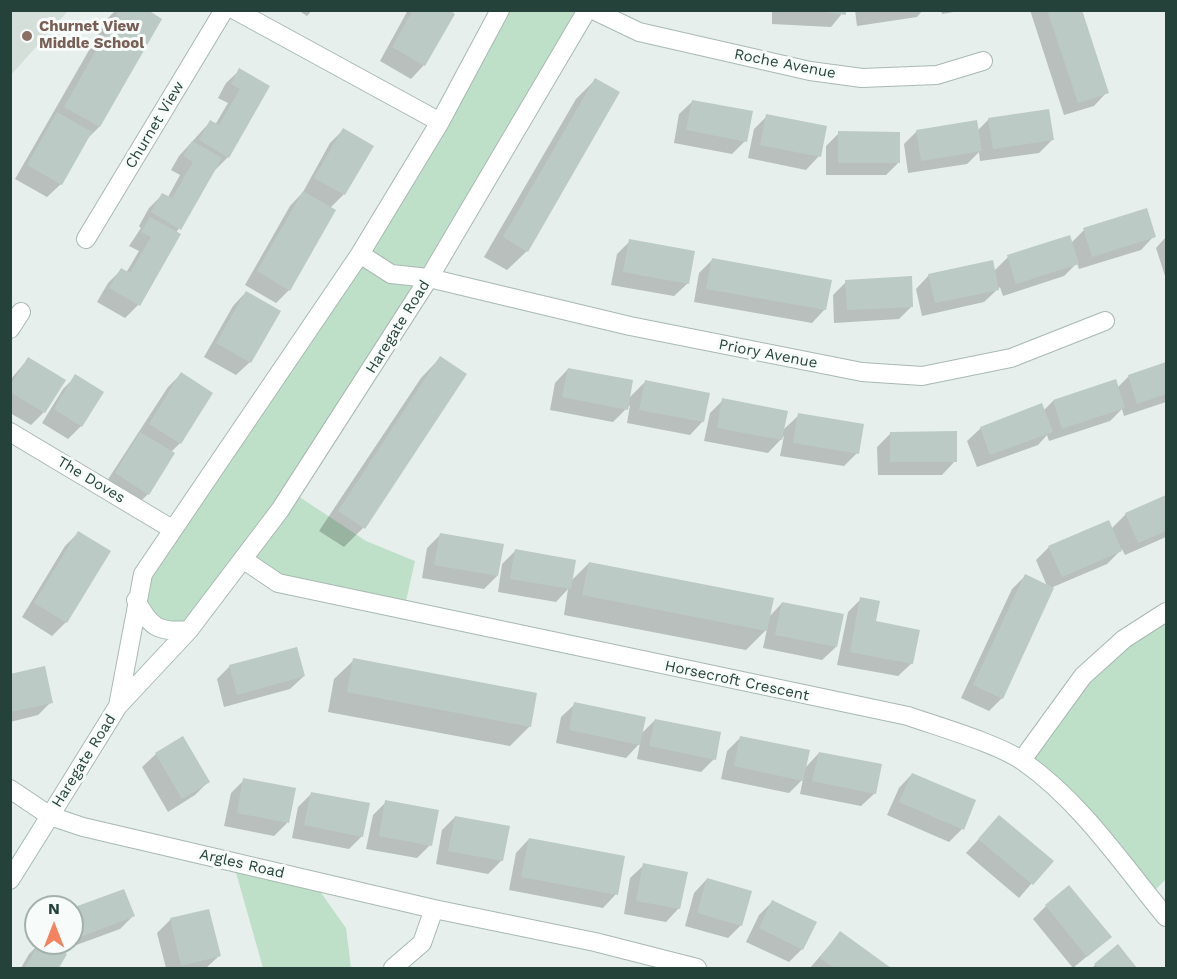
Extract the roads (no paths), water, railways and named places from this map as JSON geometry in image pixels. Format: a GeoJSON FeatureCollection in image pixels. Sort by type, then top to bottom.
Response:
{"type":"FeatureCollection","features":[{"type":"Feature","properties":{"kind":"street","name":"Churnet View"},"geometry":{"type":"LineString","coordinates":[[86,239],[224,10]]}},
{"type":"Feature","properties":{"kind":"street"},"geometry":{"type":"LineString","coordinates":[[235,10],[440,122]]}},
{"type":"Feature","properties":{"kind":"street","name":"Haregate Road"},"geometry":{"type":"LineString","coordinates":[[117,706],[136,600],[143,574],[294,356],[360,254],[440,122],[500,10]]}},
{"type":"Feature","properties":{"kind":"street","name":"Haregate Road"},"geometry":{"type":"LineString","coordinates":[[10,880],[117,706],[189,630],[244,560],[346,410],[429,278],[587,10]]}},
{"type":"Feature","properties":{"kind":"street","name":"Roche Avenue"},"geometry":{"type":"LineString","coordinates":[[593,10],[639,32],[810,70],[862,78],[937,75],[982,61]]}},
{"type":"Feature","properties":{"kind":"street","name":"Priory Avenue"},"geometry":{"type":"LineString","coordinates":[[360,254],[391,274],[429,278],[630,326],[862,372],[922,376],[1011,358],[1105,321]]}},
{"type":"Feature","properties":{"kind":"street"},"geometry":{"type":"LineString","coordinates":[[10,329],[21,312]]}},
{"type":"Feature","properties":{"kind":"street","name":"The Doves"},"geometry":{"type":"LineString","coordinates":[[10,432],[172,529]]}},
{"type":"Feature","properties":{"kind":"street","name":"Horsecroft Crescent"},"geometry":{"type":"LineString","coordinates":[[244,560],[278,583],[908,716],[1022,760],[1064,794],[1167,917]]}},
{"type":"Feature","properties":{"kind":"street"},"geometry":{"type":"LineString","coordinates":[[136,600],[147,621],[168,632],[189,630]]}},
{"type":"Feature","properties":{"kind":"street"},"geometry":{"type":"LineString","coordinates":[[1022,760],[1083,676],[1124,639],[1167,612]]}},
{"type":"Feature","properties":{"kind":"street","name":"Argles Road"},"geometry":{"type":"LineString","coordinates":[[10,789],[50,816],[83,827],[434,909],[595,942],[697,969]]}},
{"type":"Feature","properties":{"kind":"street"},"geometry":{"type":"LineString","coordinates":[[393,969],[422,943],[434,909]]}},
{"type":"Feature","properties":{"kind":"place","name":"Churnet View Middle School"},"geometry":{"type":"Point","coordinates":[27,36]}}]}
